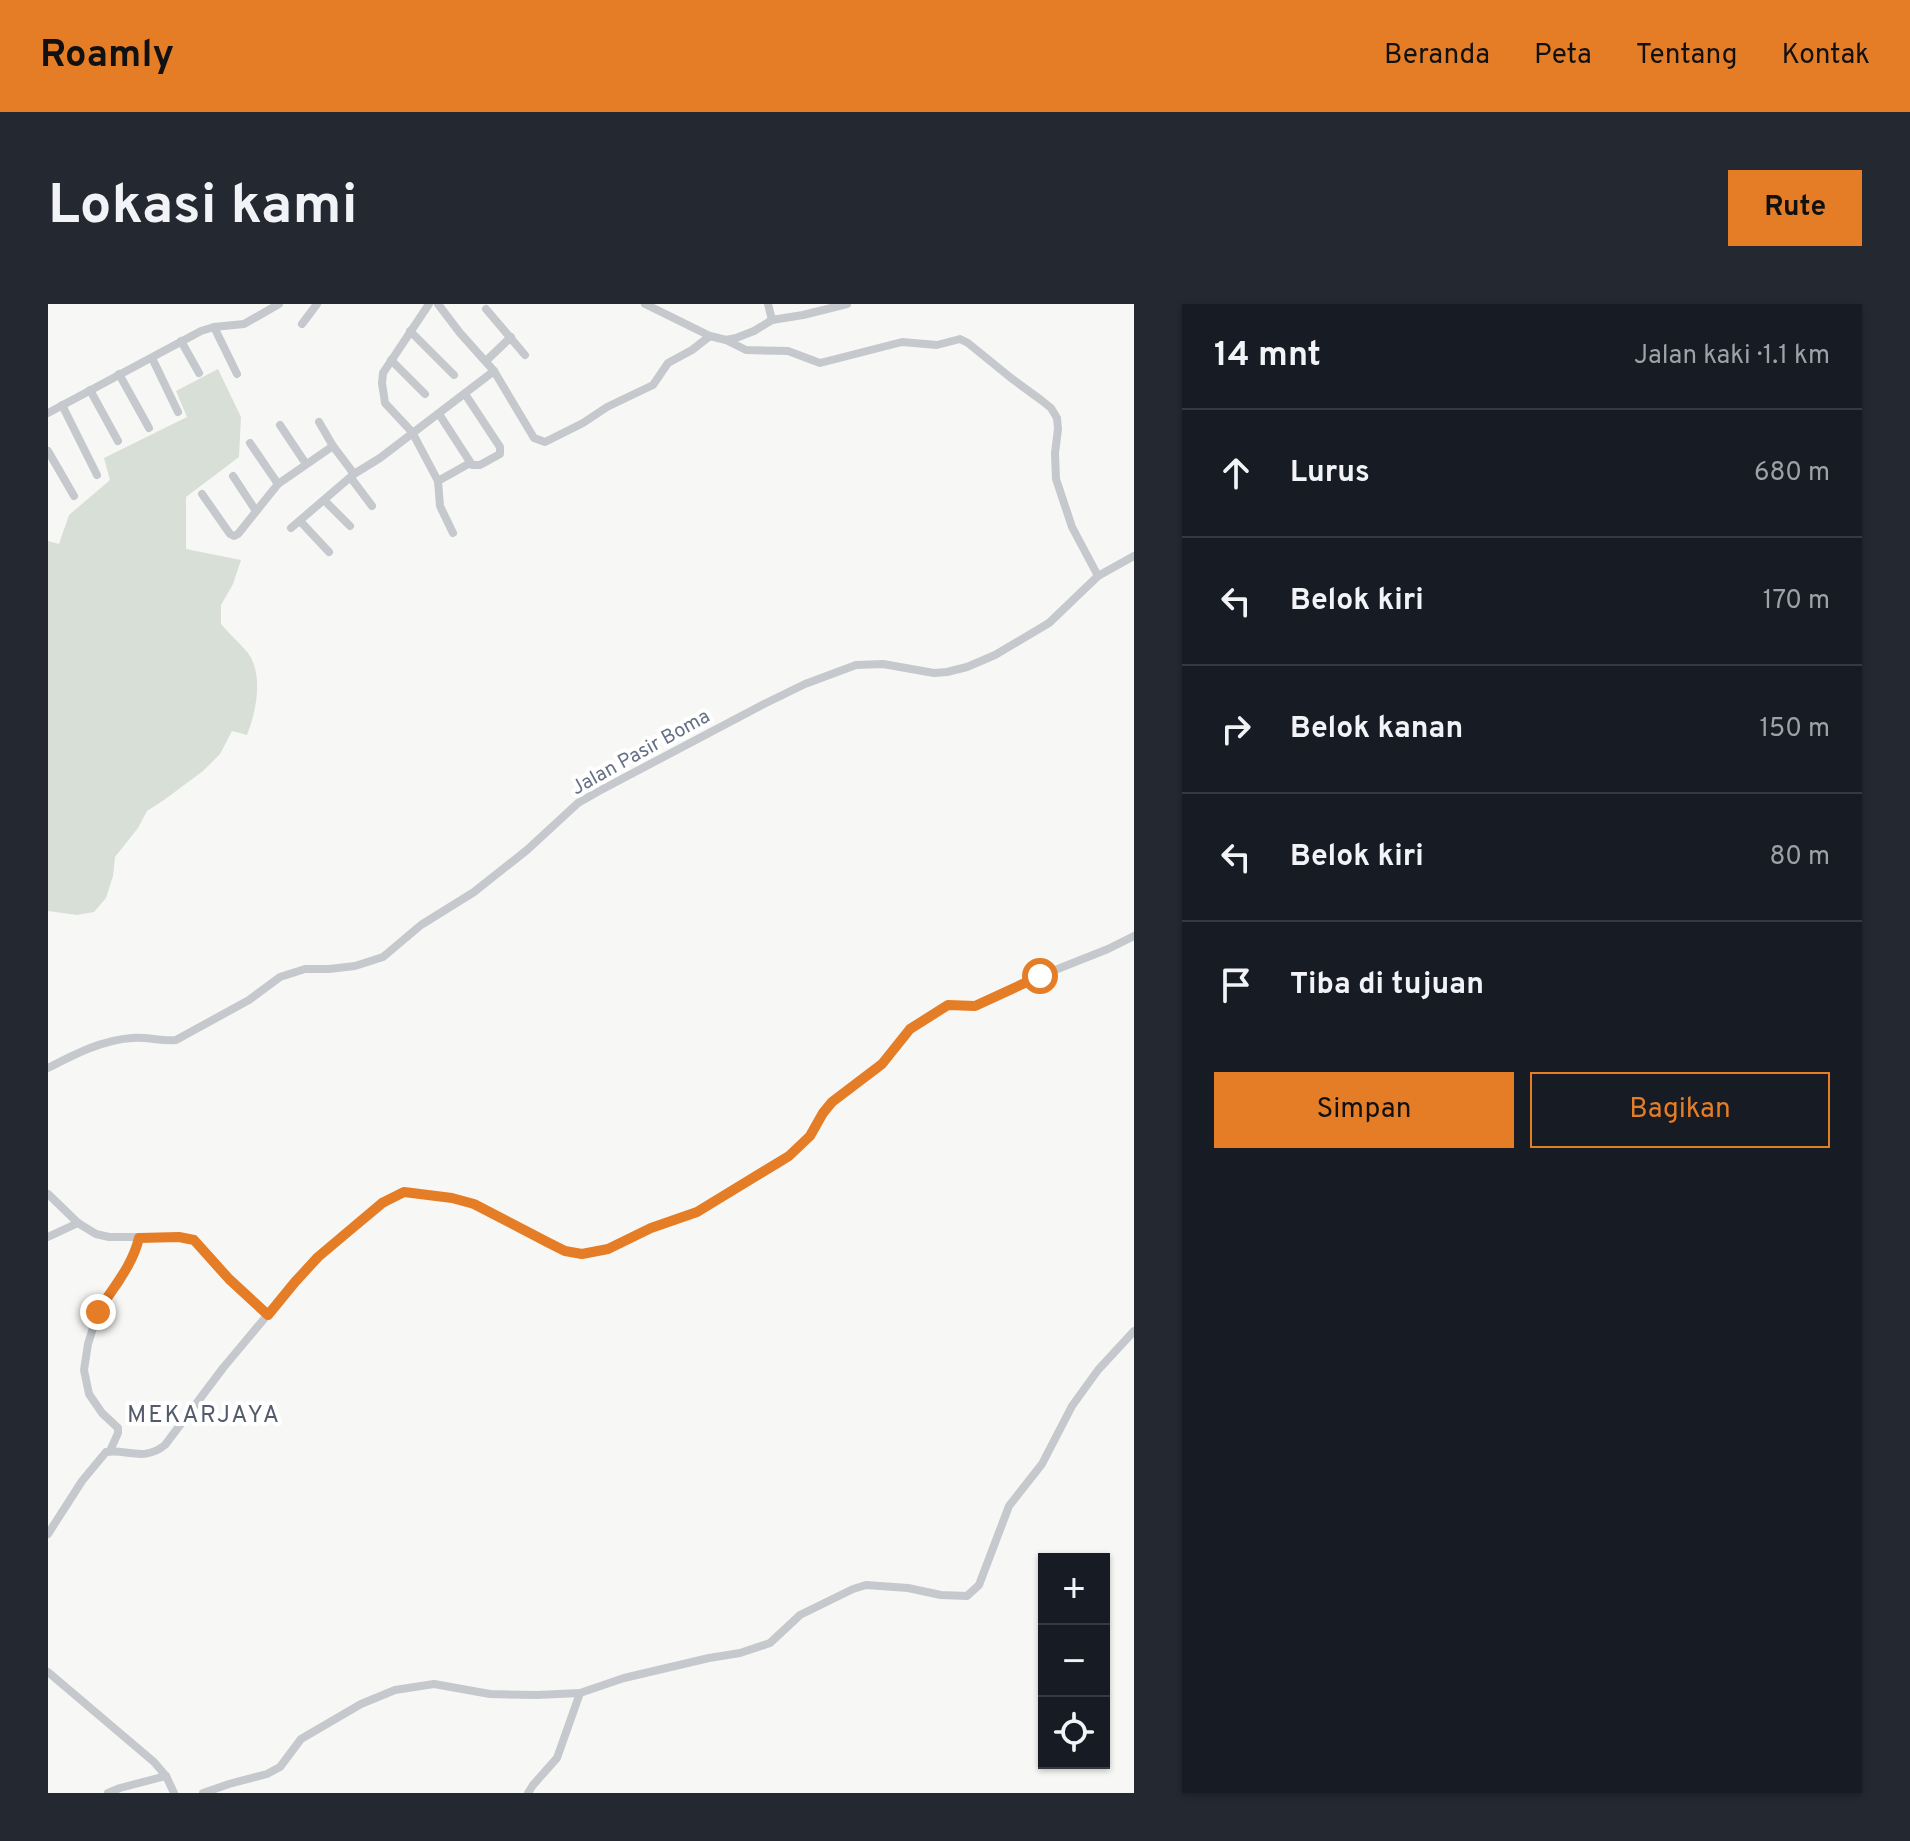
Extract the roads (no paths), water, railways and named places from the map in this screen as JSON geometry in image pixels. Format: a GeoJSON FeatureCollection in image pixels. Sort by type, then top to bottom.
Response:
{"type":"FeatureCollection","features":[{"type":"Feature","properties":{"kind":"street"},"geometry":{"type":"LineString","coordinates":[[429,304],[382,378],[385,403],[412,432],[438,481],[440,506],[453,533]]}},
{"type":"Feature","properties":{"kind":"street"},"geometry":{"type":"LineString","coordinates":[[438,304],[494,371],[534,438],[545,442],[653,385],[668,363],[710,336]]}},
{"type":"Feature","properties":{"kind":"street"},"geometry":{"type":"LineString","coordinates":[[645,304],[746,350],[788,351],[820,363],[902,342],[937,345],[960,339],[968,343],[1051,408],[1057,418],[1056,479],[1072,527],[1098,576]]}},
{"type":"Feature","properties":{"kind":"street"},"geometry":{"type":"LineString","coordinates":[[768,304],[772,320]]}},
{"type":"Feature","properties":{"kind":"street"},"geometry":{"type":"LineString","coordinates":[[726,340],[754,331],[772,320],[847,304]]}},
{"type":"Feature","properties":{"kind":"street"},"geometry":{"type":"LineString","coordinates":[[302,324],[314,305]]}},
{"type":"Feature","properties":{"kind":"street"},"geometry":{"type":"LineString","coordinates":[[48,413],[201,331],[244,324],[272,306]]}},
{"type":"Feature","properties":{"kind":"street"},"geometry":{"type":"LineString","coordinates":[[486,309],[525,355]]}},
{"type":"Feature","properties":{"kind":"street"},"geometry":{"type":"LineString","coordinates":[[214,327],[237,374]]}},
{"type":"Feature","properties":{"kind":"street"},"geometry":{"type":"LineString","coordinates":[[410,331],[454,375]]}},
{"type":"Feature","properties":{"kind":"street"},"geometry":{"type":"LineString","coordinates":[[486,361],[511,337]]}},
{"type":"Feature","properties":{"kind":"street"},"geometry":{"type":"LineString","coordinates":[[181,341],[199,373]]}},
{"type":"Feature","properties":{"kind":"street"},"geometry":{"type":"LineString","coordinates":[[152,358],[178,412]]}},
{"type":"Feature","properties":{"kind":"street"},"geometry":{"type":"LineString","coordinates":[[391,360],[425,394]]}},
{"type":"Feature","properties":{"kind":"street"},"geometry":{"type":"LineString","coordinates":[[291,528],[353,476],[494,371]]}},
{"type":"Feature","properties":{"kind":"street"},"geometry":{"type":"LineString","coordinates":[[119,374],[149,428]]}},
{"type":"Feature","properties":{"kind":"street"},"geometry":{"type":"LineString","coordinates":[[90,390],[118,441]]}},
{"type":"Feature","properties":{"kind":"street"},"geometry":{"type":"LineString","coordinates":[[439,414],[470,463],[480,465],[500,454],[501,450],[465,394]]}},
{"type":"Feature","properties":{"kind":"street"},"geometry":{"type":"LineString","coordinates":[[62,405],[97,475]]}},
{"type":"Feature","properties":{"kind":"street"},"geometry":{"type":"LineString","coordinates":[[319,422],[372,506]]}},
{"type":"Feature","properties":{"kind":"street"},"geometry":{"type":"LineString","coordinates":[[280,425],[306,464]]}},
{"type":"Feature","properties":{"kind":"street"},"geometry":{"type":"LineString","coordinates":[[250,443],[278,484]]}},
{"type":"Feature","properties":{"kind":"street"},"geometry":{"type":"LineString","coordinates":[[202,494],[231,535],[238,534],[278,484],[333,446]]}},
{"type":"Feature","properties":{"kind":"street"},"geometry":{"type":"LineString","coordinates":[[48,452],[74,496]]}},
{"type":"Feature","properties":{"kind":"street"},"geometry":{"type":"LineString","coordinates":[[438,481],[470,463]]}},
{"type":"Feature","properties":{"kind":"street"},"geometry":{"type":"LineString","coordinates":[[233,476],[256,511]]}},
{"type":"Feature","properties":{"kind":"street"},"geometry":{"type":"LineString","coordinates":[[325,501],[350,526]]}},
{"type":"Feature","properties":{"kind":"street"},"geometry":{"type":"LineString","coordinates":[[300,521],[329,552]]}},
{"type":"Feature","properties":{"kind":"street","name":"Jalan Pasir Boma"},"geometry":{"type":"LineString","coordinates":[[48,1068],[105,1042],[136,1037],[176,1040],[249,1000],[280,977],[305,969],[355,966],[383,957],[421,925],[474,892],[527,850],[578,803],[599,791],[764,704],[805,684],[856,665],[883,664],[934,673],[967,667],[995,655],[1049,623],[1098,576],[1134,556]]}},
{"type":"Feature","properties":{"kind":"street"},"geometry":{"type":"LineString","coordinates":[[110,1451],[138,1455],[155,1452],[165,1445],[223,1368],[295,1282],[318,1257],[382,1203],[404,1192],[452,1198],[474,1204],[565,1251],[582,1254],[608,1249],[651,1228],[697,1212],[789,1156],[810,1136],[832,1102],[882,1064],[910,1029],[937,1012],[951,1004],[975,1006],[1134,936]]}},
{"type":"Feature","properties":{"kind":"street"},"geometry":{"type":"LineString","coordinates":[[48,1194],[78,1223],[102,1236],[194,1240],[229,1279],[268,1315]]}},
{"type":"Feature","properties":{"kind":"street"},"geometry":{"type":"LineString","coordinates":[[48,1237],[78,1223]]}},
{"type":"Feature","properties":{"kind":"street"},"geometry":{"type":"LineString","coordinates":[[48,1534],[82,1481],[101,1457],[110,1451],[118,1433],[118,1428],[102,1413],[89,1394],[84,1370],[98,1312],[119,1283],[139,1238]]}},
{"type":"Feature","properties":{"kind":"street"},"geometry":{"type":"LineString","coordinates":[[203,1793],[231,1788],[267,1774],[280,1767],[301,1739],[361,1704],[395,1690],[434,1684],[490,1694],[580,1693],[624,1678],[740,1653],[770,1643],[800,1615],[853,1589],[878,1585],[967,1596],[982,1578],[1009,1506],[1042,1464],[1065,1417],[1098,1370],[1134,1331]]}},
{"type":"Feature","properties":{"kind":"street"},"geometry":{"type":"LineString","coordinates":[[48,1672],[154,1762],[166,1776],[174,1793]]}},
{"type":"Feature","properties":{"kind":"street"},"geometry":{"type":"LineString","coordinates":[[528,1793],[557,1758],[580,1693]]}},
{"type":"Feature","properties":{"kind":"street"},"geometry":{"type":"LineString","coordinates":[[108,1793],[166,1776]]}},
{"type":"Feature","properties":{"kind":"district","name":"MEKARJAYA"},"geometry":{"type":"Point","coordinates":[204,1416]}}]}
